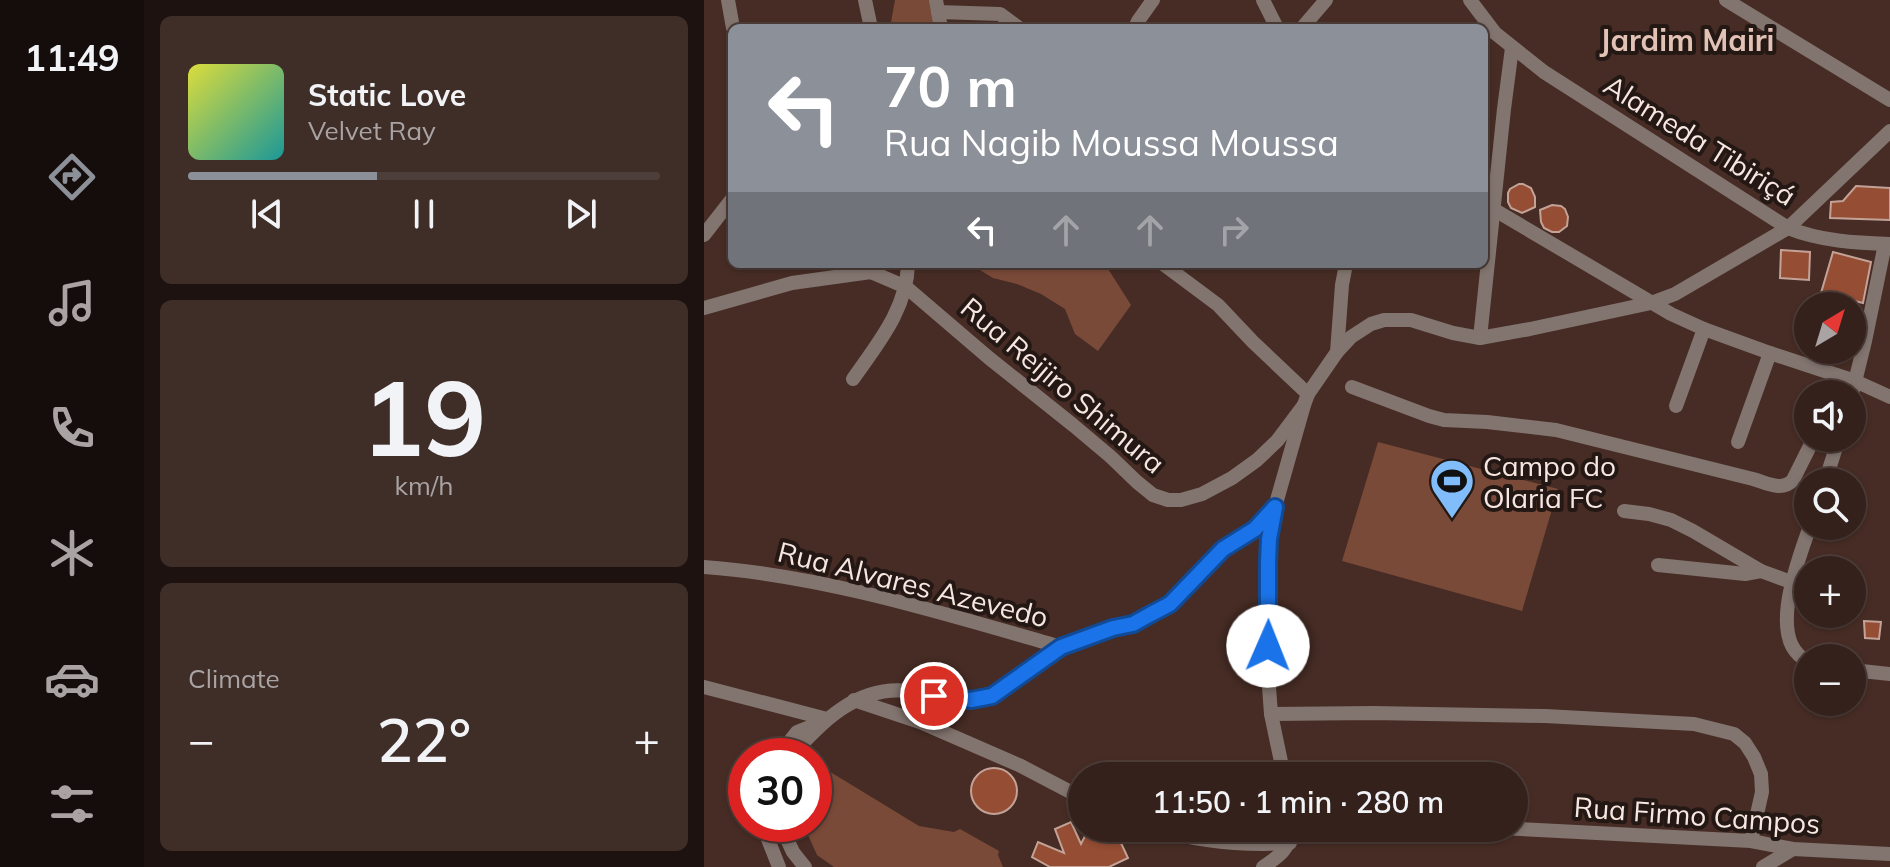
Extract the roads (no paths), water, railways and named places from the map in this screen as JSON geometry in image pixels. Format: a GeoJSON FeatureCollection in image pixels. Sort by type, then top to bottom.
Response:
{"type":"FeatureCollection","features":[{"type":"Feature","properties":{"kind":"street"},"geometry":{"type":"LineString","coordinates":[[728,0],[732,24]]}},
{"type":"Feature","properties":{"kind":"street"},"geometry":{"type":"LineString","coordinates":[[865,0],[870,24]]}},
{"type":"Feature","properties":{"kind":"street"},"geometry":{"type":"LineString","coordinates":[[1137,24],[1153,0]]}},
{"type":"Feature","properties":{"kind":"street"},"geometry":{"type":"LineString","coordinates":[[1263,0],[1275,24]]}},
{"type":"Feature","properties":{"kind":"street"},"geometry":{"type":"LineString","coordinates":[[1305,24],[1326,0]]}},
{"type":"Feature","properties":{"kind":"street","name":"Alameda Tibiriçá"},"geometry":{"type":"LineString","coordinates":[[1470,0],[1495,33],[1544,72],[1788,228],[1825,239],[1888,244]]}},
{"type":"Feature","properties":{"kind":"street"},"geometry":{"type":"LineString","coordinates":[[1726,0],[1890,100]]}},
{"type":"Feature","properties":{"kind":"street"},"geometry":{"type":"LineString","coordinates":[[937,6],[1000,14],[1014,24]]}},
{"type":"Feature","properties":{"kind":"street"},"geometry":{"type":"LineString","coordinates":[[1488,259],[1512,48]]}},
{"type":"Feature","properties":{"kind":"street"},"geometry":{"type":"LineString","coordinates":[[1281,762],[1271,714],[1269,539],[1275,507],[1306,400],[1337,352],[1351,337],[1384,320],[1411,320],[1480,338],[1651,303],[1675,294],[1788,228],[1890,131]]}},
{"type":"Feature","properties":{"kind":"street"},"geometry":{"type":"LineString","coordinates":[[704,235],[728,204]]}},
{"type":"Feature","properties":{"kind":"street"},"geometry":{"type":"LineString","coordinates":[[1493,209],[1671,314],[1843,380]]}},
{"type":"Feature","properties":{"kind":"street"},"geometry":{"type":"LineString","coordinates":[[1855,380],[1888,244]]}},
{"type":"Feature","properties":{"kind":"street"},"geometry":{"type":"LineString","coordinates":[[853,379],[884,336],[899,308],[906,287],[908,268]]}},
{"type":"Feature","properties":{"kind":"street"},"geometry":{"type":"LineString","coordinates":[[1168,268],[1218,305],[1306,400]]}},
{"type":"Feature","properties":{"kind":"street"},"geometry":{"type":"LineString","coordinates":[[1337,352],[1345,268]]}},
{"type":"Feature","properties":{"kind":"street"},"geometry":{"type":"LineString","coordinates":[[1480,338],[1487,268]]}},
{"type":"Feature","properties":{"kind":"street"},"geometry":{"type":"LineString","coordinates":[[704,308],[792,283],[834,275],[871,272],[906,287]]}},
{"type":"Feature","properties":{"kind":"street","name":"Rua Reijiro Shimura"},"geometry":{"type":"LineString","coordinates":[[906,287],[1137,482],[1153,495],[1168,500],[1202,494],[1257,460],[1277,441],[1306,400]]}},
{"type":"Feature","properties":{"kind":"street"},"geometry":{"type":"LineString","coordinates":[[1676,406],[1704,329]]}},
{"type":"Feature","properties":{"kind":"street"},"geometry":{"type":"LineString","coordinates":[[1738,442],[1770,353]]}},
{"type":"Feature","properties":{"kind":"street"},"geometry":{"type":"LineString","coordinates":[[1352,387],[1444,420],[1556,430],[1778,487],[1789,485],[1807,452]]}},
{"type":"Feature","properties":{"kind":"street"},"geometry":{"type":"LineString","coordinates":[[1866,391],[1890,397]]}},
{"type":"Feature","properties":{"kind":"street"},"geometry":{"type":"LineString","coordinates":[[808,738],[826,720],[854,700],[876,693],[895,691],[971,700],[1000,691],[1061,647],[1133,624],[1170,604],[1223,549],[1255,529],[1275,507]]}},
{"type":"Feature","properties":{"kind":"street"},"geometry":{"type":"LineString","coordinates":[[1624,511],[1671,520],[1761,571],[1791,582]]}},
{"type":"Feature","properties":{"kind":"street"},"geometry":{"type":"LineString","coordinates":[[1794,650],[1786,612],[1791,582],[1805,540]]}},
{"type":"Feature","properties":{"kind":"street"},"geometry":{"type":"LineString","coordinates":[[1658,565],[1745,574],[1761,571]]}},
{"type":"Feature","properties":{"kind":"street","name":"Rua Alvares Azevedo"},"geometry":{"type":"LineString","coordinates":[[704,567],[789,578],[884,598],[1061,647]]}},
{"type":"Feature","properties":{"kind":"street"},"geometry":{"type":"LineString","coordinates":[[1866,671],[1890,674]]}},
{"type":"Feature","properties":{"kind":"street"},"geometry":{"type":"LineString","coordinates":[[704,687],[826,720]]}},
{"type":"Feature","properties":{"kind":"street"},"geometry":{"type":"LineString","coordinates":[[854,700],[920,722],[1021,766],[1068,791]]}},
{"type":"Feature","properties":{"kind":"street"},"geometry":{"type":"LineString","coordinates":[[1271,714],[1545,716],[1694,724],[1734,734],[1749,750],[1761,774],[1762,792],[1751,841]]}},
{"type":"Feature","properties":{"kind":"street"},"geometry":{"type":"LineString","coordinates":[[792,738],[797,732],[826,720]]}},
{"type":"Feature","properties":{"kind":"street","name":"Rua Firmo Campos"},"geometry":{"type":"LineString","coordinates":[[1528,829],[1751,841],[1793,849],[1890,854]]}},
{"type":"Feature","properties":{"kind":"street"},"geometry":{"type":"LineString","coordinates":[[768,842],[779,867]]}},
{"type":"Feature","properties":{"kind":"street"},"geometry":{"type":"LineString","coordinates":[[788,842],[805,867]]}},
{"type":"Feature","properties":{"kind":"street"},"geometry":{"type":"LineString","coordinates":[[1233,842],[1290,843]]}},
{"type":"Feature","properties":{"kind":"street"},"geometry":{"type":"LineString","coordinates":[[1263,867],[1290,843]]}},
{"type":"Feature","properties":{"kind":"street"},"geometry":{"type":"LineString","coordinates":[[1763,867],[1793,849]]}},
{"type":"Feature","properties":{"kind":"place","name":"Campo do Olaria FC"},"geometry":{"type":"Point","coordinates":[1452,520]}},
{"type":"Feature","properties":{"kind":"district","name":"Jardim Mairi"},"geometry":{"type":"Point","coordinates":[1687,40]}}]}
